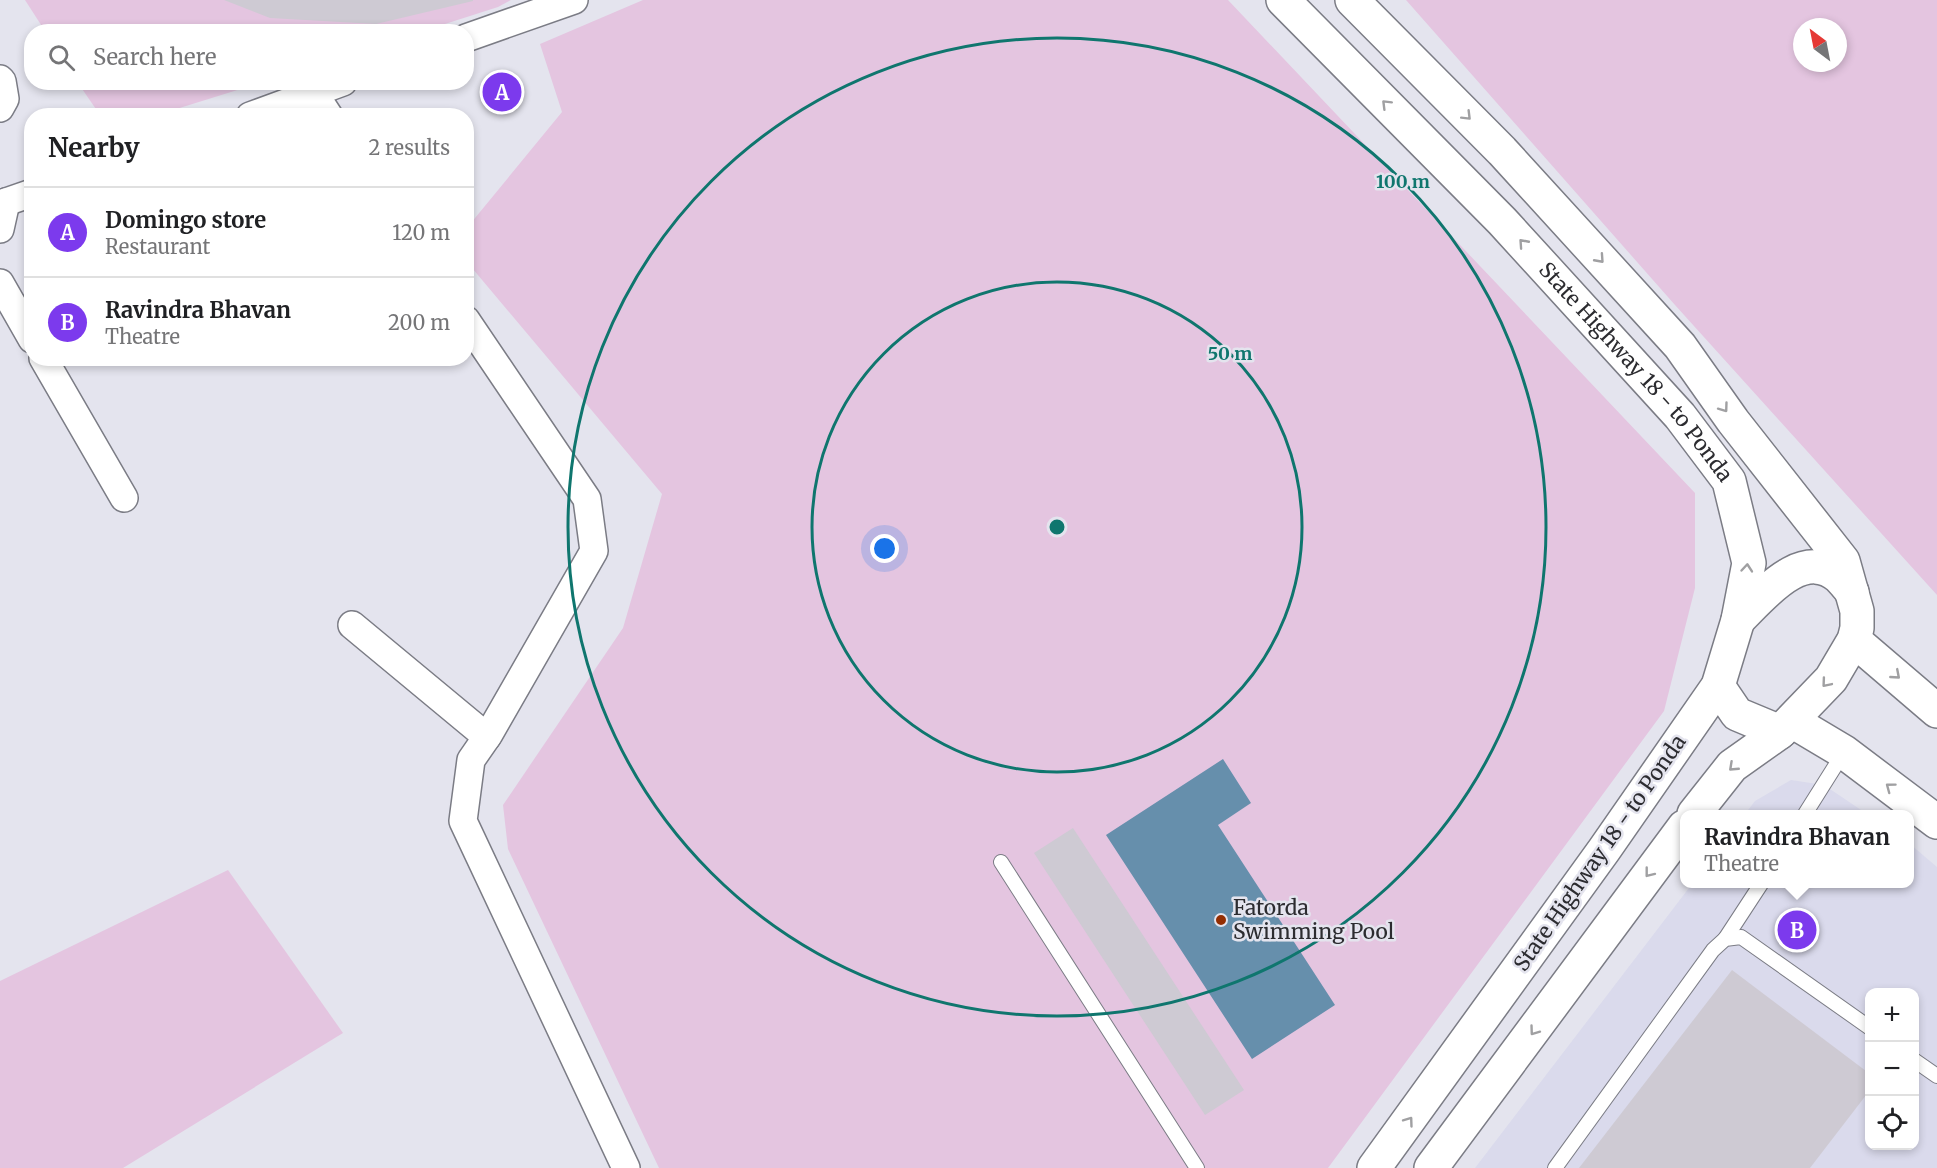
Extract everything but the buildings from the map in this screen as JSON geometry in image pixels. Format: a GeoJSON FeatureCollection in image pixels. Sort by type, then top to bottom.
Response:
{"type":"FeatureCollection","features":[{"type":"Feature","properties":{"kind":"main road","name":"State Highway 18 - to Ponda"},"geometry":{"type":"LineString","coordinates":[[1283,0],[1502,221],[1680,416],[1729,481],[1749,563],[1737,620],[1718,686],[1604,850],[1374,1168]]}},
{"type":"Feature","properties":{"kind":"main road"},"geometry":{"type":"LineString","coordinates":[[1352,0],[1502,151],[1680,346],[1733,420],[1843,561],[1857,611],[1854,640],[1831,678],[1786,726],[1732,766],[1697,810]]}},
{"type":"Feature","properties":{"kind":"main road"},"geometry":{"type":"LineString","coordinates":[[1737,620],[1780,580],[1800,568],[1820,567],[1838,576],[1852,592]]}},
{"type":"Feature","properties":{"kind":"main road"},"geometry":{"type":"LineString","coordinates":[[1854,640],[1937,711]]}},
{"type":"Feature","properties":{"kind":"main road"},"geometry":{"type":"LineString","coordinates":[[1718,686],[1737,714],[1786,726],[1844,752],[1937,822]]}},
{"type":"Feature","properties":{"kind":"main road"},"geometry":{"type":"LineString","coordinates":[[1431,1168],[1680,832]]}},
{"type":"Feature","properties":{"kind":"street"},"geometry":{"type":"LineString","coordinates":[[474,36],[574,0]]}},
{"type":"Feature","properties":{"kind":"street"},"geometry":{"type":"LineString","coordinates":[[0,79],[5,99],[0,108]]}},
{"type":"Feature","properties":{"kind":"street"},"geometry":{"type":"LineString","coordinates":[[272,108],[322,90]]}},
{"type":"Feature","properties":{"kind":"street"},"geometry":{"type":"LineString","coordinates":[[314,93],[324,108]]}},
{"type":"Feature","properties":{"kind":"street"},"geometry":{"type":"LineString","coordinates":[[0,229],[3,203],[24,196]]}},
{"type":"Feature","properties":{"kind":"street"},"geometry":{"type":"LineString","coordinates":[[0,283],[24,325]]}},
{"type":"Feature","properties":{"kind":"street"},"geometry":{"type":"LineString","coordinates":[[474,332],[587,499],[594,551],[487,737],[471,760],[463,821],[626,1168]]}},
{"type":"Feature","properties":{"kind":"street"},"geometry":{"type":"LineString","coordinates":[[48,366],[124,498]]}},
{"type":"Feature","properties":{"kind":"street"},"geometry":{"type":"LineString","coordinates":[[352,625],[487,737]]}},
{"type":"Feature","properties":{"kind":"lane"},"geometry":{"type":"LineString","coordinates":[[1808,810],[1844,752]]}},
{"type":"Feature","properties":{"kind":"lane"},"geometry":{"type":"LineString","coordinates":[[1001,862],[1197,1168]]}},
{"type":"Feature","properties":{"kind":"lane"},"geometry":{"type":"LineString","coordinates":[[1555,1168],[1713,950],[1725,939],[1758,888]]}},
{"type":"Feature","properties":{"kind":"lane"},"geometry":{"type":"LineString","coordinates":[[1725,939],[1741,937],[1865,1025]]}},
{"type":"Feature","properties":{"kind":"lane"},"geometry":{"type":"LineString","coordinates":[[1919,1063],[1937,1076]]}},
{"type":"Feature","properties":{"kind":"shaded area"},"geometry":{"type":"Polygon","coordinates":[[[25,0],[511,0],[498,7],[445,24],[40,24],[25,0]]]}},
{"type":"Feature","properties":{"kind":"shaded area"},"geometry":{"type":"Polygon","coordinates":[[[643,0],[1228,0],[1695,493],[1695,588],[1664,711],[1328,1168],[659,1168],[508,849],[503,805],[623,628],[662,494],[474,270],[474,219],[562,112],[540,44],[643,0]]]}},
{"type":"Feature","properties":{"kind":"shaded area"},"geometry":{"type":"Polygon","coordinates":[[[1406,0],[1937,0],[1937,595],[1675,305],[1406,0]]]}},
{"type":"Feature","properties":{"kind":"shaded area"},"geometry":{"type":"Polygon","coordinates":[[[83,90],[237,90],[180,108],[95,108],[83,90]]]}},
{"type":"Feature","properties":{"kind":"shaded area"},"geometry":{"type":"Polygon","coordinates":[[[1791,780],[1824,785],[1861,810],[1748,810],[1755,801],[1791,780]]]}},
{"type":"Feature","properties":{"kind":"shaded area"},"geometry":{"type":"Polygon","coordinates":[[[1914,847],[1937,867],[1937,1168],[1475,1168],[1689,888],[1914,888],[1914,847]]]}},
{"type":"Feature","properties":{"kind":"shaded area"},"geometry":{"type":"Polygon","coordinates":[[[228,870],[343,1033],[123,1168],[0,1168],[0,981],[228,870]]]}},
{"type":"Feature","properties":{"kind":"water","name":"Fatorda Swimming Pool"},"geometry":{"type":"Polygon","coordinates":[[[1223,759],[1251,803],[1218,825],[1335,1005],[1252,1059],[1106,835],[1223,759]]]}},
{"type":"Feature","properties":{"kind":"place","name":"Domingo store"},"geometry":{"type":"Point","coordinates":[502,92]}},
{"type":"Feature","properties":{"kind":"place","name":"Fatorda Swimming Pool"},"geometry":{"type":"Point","coordinates":[1221,920]}},
{"type":"Feature","properties":{"kind":"place","name":"Ravindra Bhavan"},"geometry":{"type":"Point","coordinates":[1797,930]}}]}
